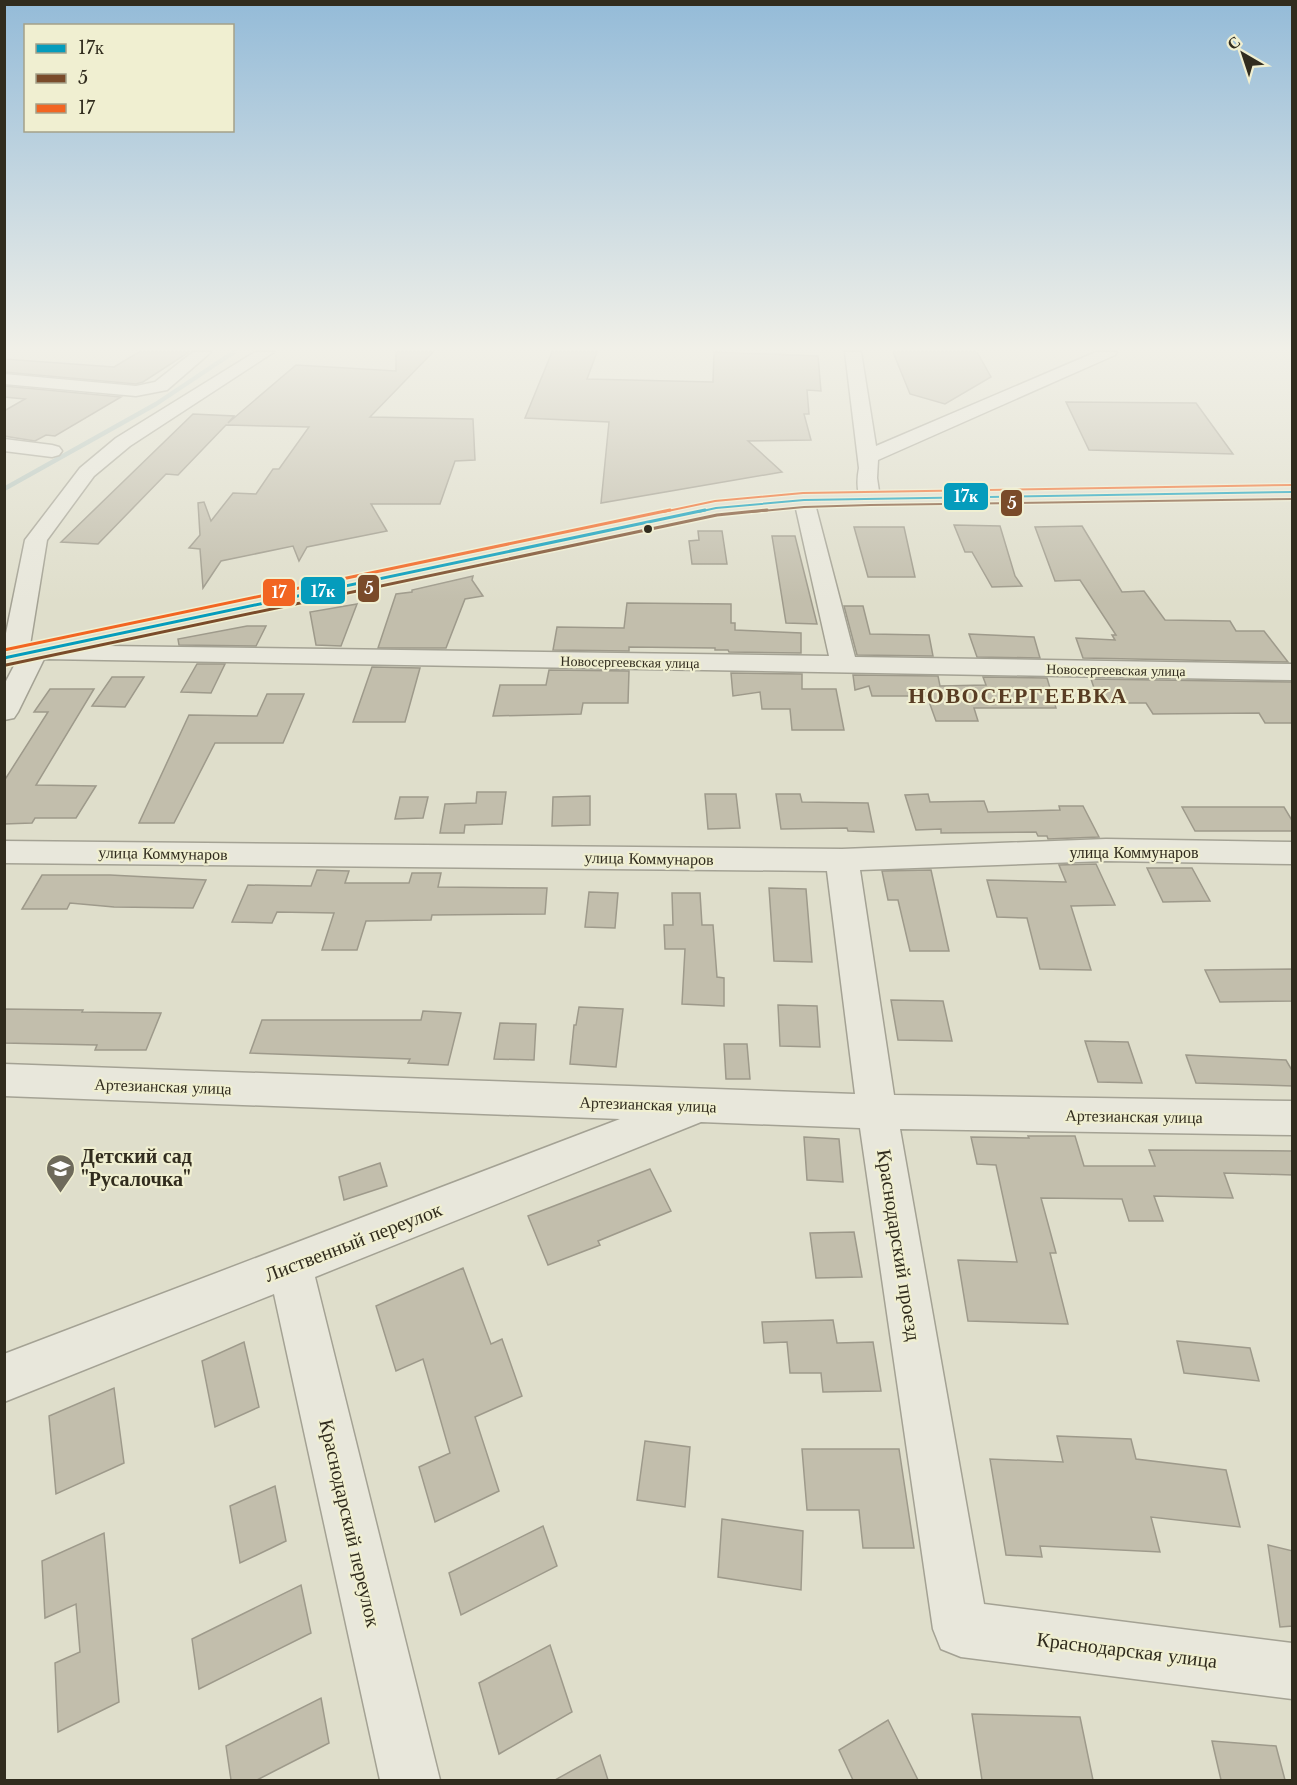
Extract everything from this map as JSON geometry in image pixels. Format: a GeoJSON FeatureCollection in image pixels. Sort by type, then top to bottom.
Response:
{"type":"FeatureCollection","features":[{"type":"Feature","properties":{"kind":"main road"},"geometry":{"type":"LineString","coordinates":[[18,655],[716,508],[804,500],[870,498],[1293,492]]}},
{"type":"Feature","properties":{"kind":"street"},"geometry":{"type":"LineString","coordinates":[[4,712],[18,655],[36,540],[87,472],[134,435]]}},
{"type":"Feature","properties":{"kind":"street"},"geometry":{"type":"LineString","coordinates":[[864,435],[870,498]]}},
{"type":"Feature","properties":{"kind":"street"},"geometry":{"type":"LineString","coordinates":[[867,457],[917,435]]}},
{"type":"Feature","properties":{"kind":"street"},"geometry":{"type":"LineString","coordinates":[[4,445],[52,451]]}},
{"type":"Feature","properties":{"kind":"street"},"geometry":{"type":"LineString","coordinates":[[804,500],[844,666]]}},
{"type":"Feature","properties":{"kind":"street","name":"Новосергеевская улица"},"geometry":{"type":"LineString","coordinates":[[18,655],[1293,672]]}},
{"type":"Feature","properties":{"kind":"street","name":"улица Коммунаров"},"geometry":{"type":"LineString","coordinates":[[4,852],[842,860],[1106,850],[1293,853]]}},
{"type":"Feature","properties":{"kind":"street","name":"Краснодарский проезд"},"geometry":{"type":"LineString","coordinates":[[842,860],[877,1112],[961,1629]]}},
{"type":"Feature","properties":{"kind":"street","name":"Артезианская улица"},"geometry":{"type":"LineString","coordinates":[[4,1080],[877,1112],[1293,1118]]}},
{"type":"Feature","properties":{"kind":"street","name":"Лиственный переулок"},"geometry":{"type":"LineString","coordinates":[[4,1378],[700,1106]]}},
{"type":"Feature","properties":{"kind":"street","name":"Краснодарский переулок"},"geometry":{"type":"LineString","coordinates":[[290,1266],[410,1780]]}},
{"type":"Feature","properties":{"kind":"street","name":"Краснодарская улица"},"geometry":{"type":"LineString","coordinates":[[961,1629],[1293,1671]]}},
{"type":"Feature","properties":{"kind":"building"},"geometry":{"type":"Polygon","coordinates":[[[4,435],[45,435],[35,441],[4,435]]]}},
{"type":"Feature","properties":{"kind":"building"},"geometry":{"type":"Polygon","coordinates":[[[171,435],[216,435],[178,475],[166,474],[98,544],[61,542],[171,435]]]}},
{"type":"Feature","properties":{"kind":"building"},"geometry":{"type":"Polygon","coordinates":[[[303,435],[474,435],[475,460],[455,461],[440,504],[371,504],[387,531],[307,547],[299,561],[293,546],[221,561],[203,588],[200,549],[189,548],[200,535],[198,503],[204,502],[211,521],[233,493],[256,494],[273,469],[279,469],[303,435]]]}},
{"type":"Feature","properties":{"kind":"building"},"geometry":{"type":"Polygon","coordinates":[[[608,435],[810,435],[811,440],[748,441],[782,472],[601,503],[608,435]]]}},
{"type":"Feature","properties":{"kind":"building"},"geometry":{"type":"Polygon","coordinates":[[[1082,435],[1219,435],[1233,454],[1089,450],[1082,435]]]}},
{"type":"Feature","properties":{"kind":"building"},"geometry":{"type":"Polygon","coordinates":[[[954,525],[1000,526],[1015,576],[1022,586],[992,587],[972,552],[965,552],[954,525]]]}},
{"type":"Feature","properties":{"kind":"building"},"geometry":{"type":"Polygon","coordinates":[[[1082,526],[1122,592],[1144,591],[1165,620],[1230,621],[1236,631],[1264,631],[1288,662],[1083,658],[1076,638],[1115,640],[1112,635],[1116,635],[1080,580],[1055,581],[1035,527],[1082,526]]]}},
{"type":"Feature","properties":{"kind":"building"},"geometry":{"type":"Polygon","coordinates":[[[854,527],[904,527],[915,577],[868,577],[854,527]]]}},
{"type":"Feature","properties":{"kind":"building"},"geometry":{"type":"Polygon","coordinates":[[[698,531],[722,531],[727,564],[692,564],[689,541],[699,540],[698,531]]]}},
{"type":"Feature","properties":{"kind":"building"},"geometry":{"type":"Polygon","coordinates":[[[772,536],[795,536],[817,624],[786,623],[772,536]]]}},
{"type":"Feature","properties":{"kind":"building"},"geometry":{"type":"Polygon","coordinates":[[[473,576],[472,580],[483,596],[465,599],[446,648],[378,648],[396,594],[473,576]]]}},
{"type":"Feature","properties":{"kind":"building"},"geometry":{"type":"Polygon","coordinates":[[[627,603],[731,604],[731,623],[735,623],[735,630],[801,633],[801,653],[729,652],[728,650],[715,650],[715,648],[629,647],[629,651],[553,650],[557,627],[624,628],[627,603]]]}},
{"type":"Feature","properties":{"kind":"building"},"geometry":{"type":"Polygon","coordinates":[[[357,604],[341,646],[316,645],[310,612],[357,604]]]}},
{"type":"Feature","properties":{"kind":"building"},"geometry":{"type":"Polygon","coordinates":[[[844,606],[863,606],[870,634],[929,635],[933,656],[857,655],[844,606]]]}},
{"type":"Feature","properties":{"kind":"building"},"geometry":{"type":"Polygon","coordinates":[[[247,626],[266,626],[256,646],[179,645],[178,639],[247,626]]]}},
{"type":"Feature","properties":{"kind":"building"},"geometry":{"type":"Polygon","coordinates":[[[969,634],[1034,637],[1040,658],[977,657],[969,634]]]}},
{"type":"Feature","properties":{"kind":"building"},"geometry":{"type":"Polygon","coordinates":[[[197,664],[225,664],[211,693],[181,692],[197,664]]]}},
{"type":"Feature","properties":{"kind":"building"},"geometry":{"type":"Polygon","coordinates":[[[372,667],[420,668],[405,722],[353,722],[372,667]]]}},
{"type":"Feature","properties":{"kind":"building"},"geometry":{"type":"Polygon","coordinates":[[[549,670],[629,671],[628,703],[583,703],[581,714],[493,716],[500,685],[546,685],[549,670]]]}},
{"type":"Feature","properties":{"kind":"building"},"geometry":{"type":"Polygon","coordinates":[[[731,673],[802,674],[802,689],[836,689],[844,730],[792,730],[790,709],[762,709],[760,692],[733,696],[731,673]]]}},
{"type":"Feature","properties":{"kind":"building"},"geometry":{"type":"Polygon","coordinates":[[[853,675],[938,676],[940,686],[986,685],[983,677],[1047,678],[1056,708],[974,708],[978,721],[936,721],[927,696],[872,696],[869,686],[855,690],[853,675]]]}},
{"type":"Feature","properties":{"kind":"building"},"geometry":{"type":"Polygon","coordinates":[[[112,677],[144,677],[125,707],[92,706],[112,677]]]}},
{"type":"Feature","properties":{"kind":"building"},"geometry":{"type":"Polygon","coordinates":[[[1091,679],[1293,682],[1293,723],[1265,723],[1259,713],[1153,714],[1146,703],[1099,703],[1091,679]]]}},
{"type":"Feature","properties":{"kind":"building"},"geometry":{"type":"Polygon","coordinates":[[[50,689],[94,689],[36,785],[96,786],[76,818],[35,818],[32,823],[4,824],[4,781],[48,712],[34,712],[50,689]]]}},
{"type":"Feature","properties":{"kind":"building"},"geometry":{"type":"Polygon","coordinates":[[[267,694],[304,694],[283,743],[215,743],[174,823],[139,823],[189,715],[257,716],[267,694]]]}},
{"type":"Feature","properties":{"kind":"building"},"geometry":{"type":"Polygon","coordinates":[[[477,792],[506,792],[502,824],[465,825],[464,833],[440,833],[445,804],[476,803],[477,792]]]}},
{"type":"Feature","properties":{"kind":"building"},"geometry":{"type":"Polygon","coordinates":[[[705,794],[736,794],[740,828],[708,829],[705,794]]]}},
{"type":"Feature","properties":{"kind":"building"},"geometry":{"type":"Polygon","coordinates":[[[776,794],[800,794],[802,802],[868,803],[874,832],[848,831],[847,828],[781,829],[776,794]]]}},
{"type":"Feature","properties":{"kind":"building"},"geometry":{"type":"Polygon","coordinates":[[[928,794],[930,802],[984,801],[988,812],[1060,810],[1059,806],[1083,806],[1099,837],[1048,839],[1047,836],[1038,836],[1036,832],[941,833],[941,829],[916,830],[905,795],[928,794]]]}},
{"type":"Feature","properties":{"kind":"building"},"geometry":{"type":"Polygon","coordinates":[[[590,796],[590,825],[552,826],[553,797],[590,796]]]}},
{"type":"Feature","properties":{"kind":"building"},"geometry":{"type":"Polygon","coordinates":[[[400,797],[428,797],[423,818],[395,819],[400,797]]]}},
{"type":"Feature","properties":{"kind":"building"},"geometry":{"type":"Polygon","coordinates":[[[1182,807],[1284,807],[1293,822],[1293,831],[1195,831],[1182,807]]]}},
{"type":"Feature","properties":{"kind":"building"},"geometry":{"type":"Polygon","coordinates":[[[1096,864],[1115,905],[1071,906],[1091,970],[1040,969],[1027,918],[997,917],[987,880],[1066,882],[1059,865],[1096,864]]]}},
{"type":"Feature","properties":{"kind":"building"},"geometry":{"type":"Polygon","coordinates":[[[1147,868],[1192,868],[1210,901],[1163,902],[1147,868]]]}},
{"type":"Feature","properties":{"kind":"building"},"geometry":{"type":"Polygon","coordinates":[[[317,870],[349,871],[345,883],[409,883],[412,873],[441,873],[438,887],[547,888],[545,914],[432,915],[431,920],[366,921],[357,950],[322,950],[334,913],[277,912],[272,923],[232,922],[248,885],[311,886],[317,870]]]}},
{"type":"Feature","properties":{"kind":"building"},"geometry":{"type":"Polygon","coordinates":[[[931,870],[949,951],[910,951],[898,900],[888,900],[882,871],[931,870]]]}},
{"type":"Feature","properties":{"kind":"building"},"geometry":{"type":"Polygon","coordinates":[[[42,875],[110,875],[206,880],[193,908],[114,907],[70,903],[67,909],[22,909],[42,875]]]}},
{"type":"Feature","properties":{"kind":"building"},"geometry":{"type":"Polygon","coordinates":[[[769,888],[806,889],[812,962],[774,961],[769,888]]]}},
{"type":"Feature","properties":{"kind":"building"},"geometry":{"type":"Polygon","coordinates":[[[589,892],[618,893],[615,928],[585,927],[589,892]]]}},
{"type":"Feature","properties":{"kind":"building"},"geometry":{"type":"Polygon","coordinates":[[[672,893],[700,893],[702,925],[713,925],[717,977],[724,978],[724,1006],[682,1004],[685,949],[665,949],[664,925],[673,925],[672,893]]]}},
{"type":"Feature","properties":{"kind":"building"},"geometry":{"type":"Polygon","coordinates":[[[1293,969],[1293,1001],[1220,1002],[1205,970],[1293,969]]]}},
{"type":"Feature","properties":{"kind":"building"},"geometry":{"type":"Polygon","coordinates":[[[891,1000],[943,1001],[952,1041],[898,1040],[891,1000]]]}},
{"type":"Feature","properties":{"kind":"building"},"geometry":{"type":"Polygon","coordinates":[[[778,1005],[817,1006],[820,1047],[780,1046],[778,1005]]]}},
{"type":"Feature","properties":{"kind":"building"},"geometry":{"type":"Polygon","coordinates":[[[579,1007],[623,1009],[616,1067],[570,1064],[574,1025],[576,1025],[579,1007]]]}},
{"type":"Feature","properties":{"kind":"building"},"geometry":{"type":"Polygon","coordinates":[[[4,1009],[161,1013],[146,1050],[95,1050],[97,1045],[4,1043],[4,1009]]]}},
{"type":"Feature","properties":{"kind":"building"},"geometry":{"type":"Polygon","coordinates":[[[423,1011],[461,1013],[448,1065],[408,1063],[410,1059],[250,1053],[262,1020],[421,1020],[423,1011]]]}},
{"type":"Feature","properties":{"kind":"building"},"geometry":{"type":"Polygon","coordinates":[[[500,1023],[536,1024],[534,1060],[494,1059],[500,1023]]]}},
{"type":"Feature","properties":{"kind":"building"},"geometry":{"type":"Polygon","coordinates":[[[1085,1041],[1128,1042],[1142,1083],[1098,1082],[1085,1041]]]}},
{"type":"Feature","properties":{"kind":"building"},"geometry":{"type":"Polygon","coordinates":[[[724,1044],[747,1044],[750,1079],[726,1079],[724,1044]]]}},
{"type":"Feature","properties":{"kind":"building"},"geometry":{"type":"Polygon","coordinates":[[[1186,1055],[1286,1060],[1293,1072],[1293,1086],[1196,1083],[1186,1055]]]}},
{"type":"Feature","properties":{"kind":"building"},"geometry":{"type":"Polygon","coordinates":[[[1028,1136],[1075,1136],[1084,1166],[1155,1166],[1149,1150],[1293,1151],[1293,1175],[1224,1173],[1233,1198],[1154,1196],[1163,1221],[1129,1221],[1122,1199],[1041,1198],[1056,1253],[1050,1253],[1068,1324],[968,1321],[958,1260],[1017,1262],[996,1165],[977,1164],[971,1137],[1029,1138],[1028,1136]]]}},
{"type":"Feature","properties":{"kind":"building"},"geometry":{"type":"Polygon","coordinates":[[[804,1137],[839,1139],[843,1182],[807,1180],[804,1137]]]}},
{"type":"Feature","properties":{"kind":"building"},"geometry":{"type":"Polygon","coordinates":[[[380,1163],[387,1186],[344,1200],[339,1177],[380,1163]]]}},
{"type":"Feature","properties":{"kind":"building"},"geometry":{"type":"Polygon","coordinates":[[[650,1169],[671,1211],[598,1241],[600,1245],[548,1265],[528,1216],[650,1169]]]}},
{"type":"Feature","properties":{"kind":"building"},"geometry":{"type":"Polygon","coordinates":[[[854,1232],[862,1277],[816,1278],[810,1233],[854,1232]]]}},
{"type":"Feature","properties":{"kind":"building"},"geometry":{"type":"Polygon","coordinates":[[[463,1268],[491,1344],[502,1339],[522,1396],[475,1417],[499,1491],[435,1522],[419,1467],[450,1453],[423,1359],[396,1371],[376,1306],[463,1268]]]}},
{"type":"Feature","properties":{"kind":"building"},"geometry":{"type":"Polygon","coordinates":[[[833,1320],[837,1343],[873,1342],[881,1391],[823,1392],[821,1373],[790,1373],[787,1342],[764,1343],[762,1322],[833,1320]]]}},
{"type":"Feature","properties":{"kind":"building"},"geometry":{"type":"Polygon","coordinates":[[[1177,1341],[1250,1348],[1259,1381],[1184,1373],[1177,1341]]]}},
{"type":"Feature","properties":{"kind":"building"},"geometry":{"type":"Polygon","coordinates":[[[244,1342],[259,1407],[215,1427],[202,1361],[244,1342]]]}},
{"type":"Feature","properties":{"kind":"building"},"geometry":{"type":"Polygon","coordinates":[[[114,1388],[124,1463],[56,1494],[49,1416],[114,1388]]]}},
{"type":"Feature","properties":{"kind":"building"},"geometry":{"type":"Polygon","coordinates":[[[1057,1436],[1131,1439],[1136,1459],[1226,1470],[1240,1527],[1151,1517],[1160,1552],[1040,1546],[1042,1557],[1006,1555],[990,1459],[1063,1462],[1057,1436]]]}},
{"type":"Feature","properties":{"kind":"building"},"geometry":{"type":"Polygon","coordinates":[[[645,1441],[690,1447],[685,1507],[637,1500],[645,1441]]]}},
{"type":"Feature","properties":{"kind":"building"},"geometry":{"type":"Polygon","coordinates":[[[802,1449],[899,1449],[914,1548],[863,1548],[859,1510],[807,1510],[802,1449]]]}},
{"type":"Feature","properties":{"kind":"building"},"geometry":{"type":"Polygon","coordinates":[[[275,1486],[286,1541],[240,1563],[230,1506],[275,1486]]]}},
{"type":"Feature","properties":{"kind":"building"},"geometry":{"type":"Polygon","coordinates":[[[722,1519],[803,1531],[801,1590],[718,1577],[722,1519]]]}},
{"type":"Feature","properties":{"kind":"building"},"geometry":{"type":"Polygon","coordinates":[[[543,1526],[557,1566],[461,1615],[449,1573],[543,1526]]]}},
{"type":"Feature","properties":{"kind":"building"},"geometry":{"type":"Polygon","coordinates":[[[104,1533],[119,1702],[58,1732],[55,1663],[80,1652],[76,1604],[45,1618],[42,1561],[104,1533]]]}},
{"type":"Feature","properties":{"kind":"building"},"geometry":{"type":"Polygon","coordinates":[[[1268,1545],[1293,1551],[1293,1626],[1280,1627],[1268,1545]]]}},
{"type":"Feature","properties":{"kind":"building"},"geometry":{"type":"Polygon","coordinates":[[[301,1585],[311,1633],[199,1689],[192,1639],[301,1585]]]}},
{"type":"Feature","properties":{"kind":"building"},"geometry":{"type":"Polygon","coordinates":[[[550,1645],[572,1712],[499,1754],[479,1683],[550,1645]]]}},
{"type":"Feature","properties":{"kind":"building"},"geometry":{"type":"Polygon","coordinates":[[[321,1698],[329,1743],[257,1780],[231,1780],[226,1746],[321,1698]]]}},
{"type":"Feature","properties":{"kind":"building"},"geometry":{"type":"Polygon","coordinates":[[[972,1714],[1080,1717],[1093,1780],[982,1780],[972,1714]]]}},
{"type":"Feature","properties":{"kind":"building"},"geometry":{"type":"Polygon","coordinates":[[[888,1720],[918,1780],[853,1780],[839,1750],[888,1720]]]}},
{"type":"Feature","properties":{"kind":"building"},"geometry":{"type":"Polygon","coordinates":[[[1212,1741],[1276,1746],[1285,1780],[1221,1780],[1212,1741]]]}},
{"type":"Feature","properties":{"kind":"building"},"geometry":{"type":"Polygon","coordinates":[[[600,1755],[608,1780],[555,1780],[600,1755]]]}},
{"type":"Feature","properties":{"kind":"waterway"},"geometry":{"type":"LineString","coordinates":[[4,489],[100,435]]}},
{"type":"Feature","properties":{"kind":"transit line","name":"17"},"geometry":{"type":"LineString","coordinates":[[4,650],[715,501],[803,493],[870,491],[1292,485]]}},
{"type":"Feature","properties":{"kind":"transit line","name":"17к"},"geometry":{"type":"LineString","coordinates":[[4,658],[716,508],[804,500],[870,498],[1292,492]]}},
{"type":"Feature","properties":{"kind":"transit line","name":"5"},"geometry":{"type":"LineString","coordinates":[[6,665],[717,515],[804,507],[870,505],[1292,499]]}},
{"type":"Feature","properties":{"kind":"place","name":"Детский сад \"Русалочка\""},"geometry":{"type":"Point","coordinates":[60,1194]}},
{"type":"Feature","properties":{"kind":"district","name":"НОВОСЕРГЕЕВКА"},"geometry":{"type":"Point","coordinates":[1018,695]}}]}
